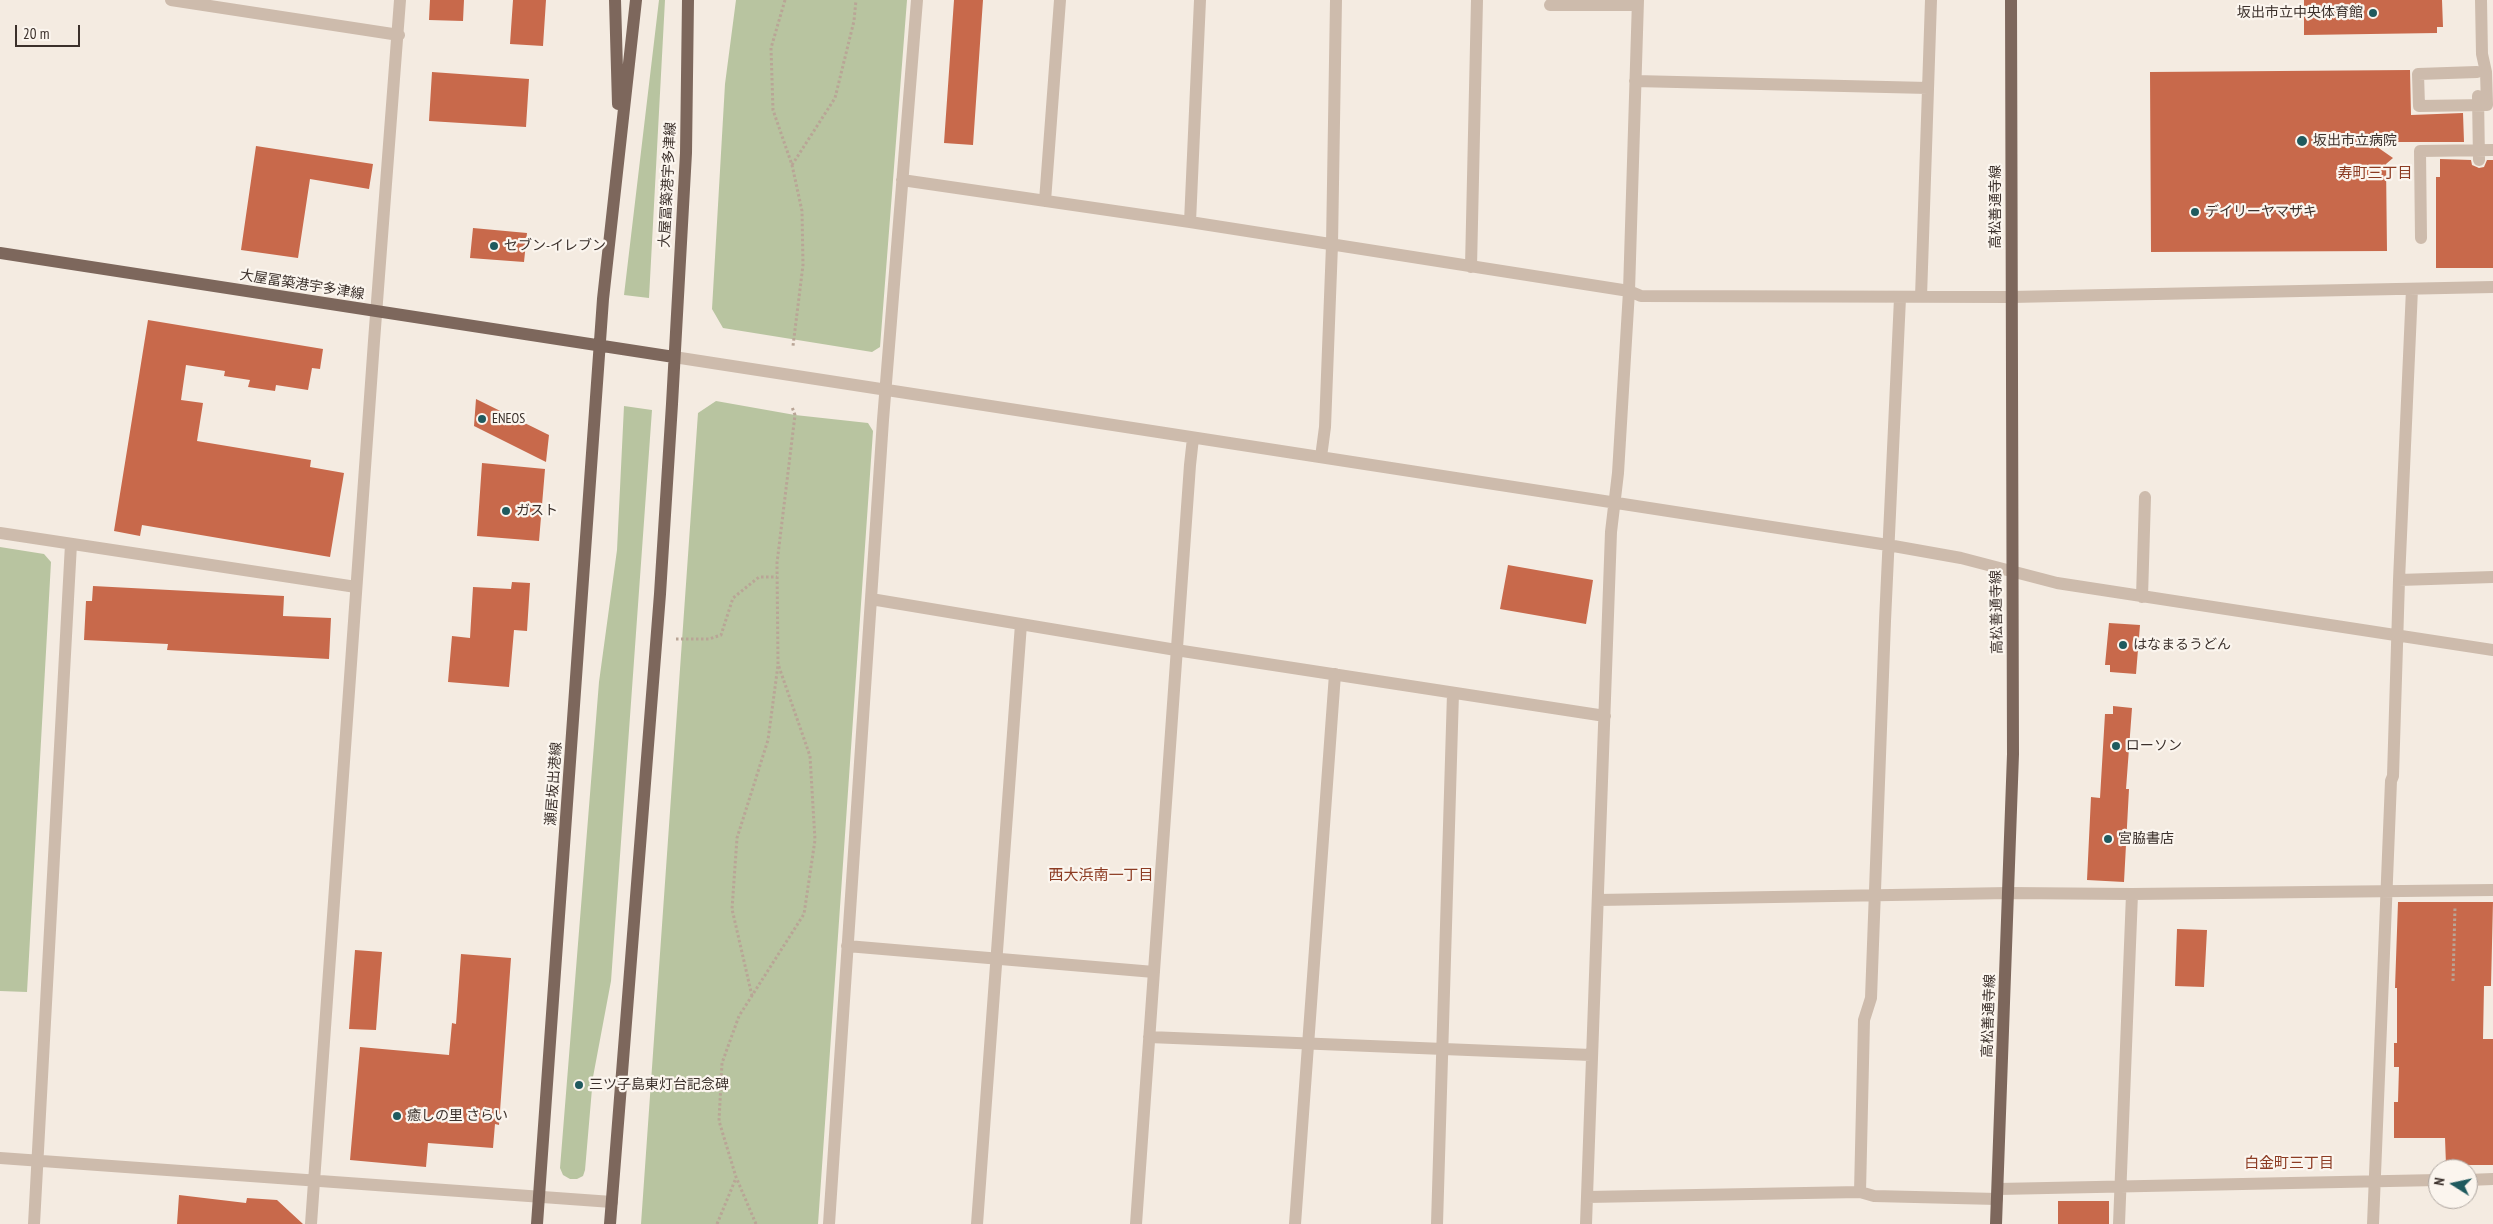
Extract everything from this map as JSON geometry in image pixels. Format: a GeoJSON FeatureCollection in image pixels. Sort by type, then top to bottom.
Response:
{"type":"FeatureCollection","features":[{"type":"Feature","properties":{"kind":"main road"},"geometry":{"type":"LineString","coordinates":[[615,0],[619,149]]}},
{"type":"Feature","properties":{"kind":"main road"},"geometry":{"type":"LineString","coordinates":[[600,346],[636,0]]}},
{"type":"Feature","properties":{"kind":"main road","name":"大屋冨築港宇多津線"},"geometry":{"type":"LineString","coordinates":[[0,253],[674,357],[686,153],[688,0]]}},
{"type":"Feature","properties":{"kind":"main road","name":"高松善通寺線"},"geometry":{"type":"LineString","coordinates":[[1996,1224],[2009,893],[2012,754],[2011,0]]}},
{"type":"Feature","properties":{"kind":"main road","name":"瀬居坂出港線"},"geometry":{"type":"LineString","coordinates":[[537,1224],[600,346]]}},
{"type":"Feature","properties":{"kind":"main road"},"geometry":{"type":"LineString","coordinates":[[610,1224],[660,594],[674,357]]}},
{"type":"Feature","properties":{"kind":"street"},"geometry":{"type":"LineString","coordinates":[[171,0],[216,3],[399,35]]}},
{"type":"Feature","properties":{"kind":"street"},"geometry":{"type":"LineString","coordinates":[[311,1224],[376,312],[399,35],[400,0]]}},
{"type":"Feature","properties":{"kind":"street"},"geometry":{"type":"LineString","coordinates":[[829,1224],[885,390],[917,0]]}},
{"type":"Feature","properties":{"kind":"street"},"geometry":{"type":"LineString","coordinates":[[1045,201],[1060,0]]}},
{"type":"Feature","properties":{"kind":"street"},"geometry":{"type":"LineString","coordinates":[[1190,222],[1200,0]]}},
{"type":"Feature","properties":{"kind":"street"},"geometry":{"type":"LineString","coordinates":[[1321,457],[1325,427],[1332,245],[1336,0]]}},
{"type":"Feature","properties":{"kind":"street"},"geometry":{"type":"LineString","coordinates":[[1472,267],[1476,0]]}},
{"type":"Feature","properties":{"kind":"street"},"geometry":{"type":"LineString","coordinates":[[1921,297],[1931,0]]}},
{"type":"Feature","properties":{"kind":"street"},"geometry":{"type":"LineString","coordinates":[[2477,72],[2418,74],[2419,106],[2487,105],[2486,72],[2482,54],[2481,0]]}},
{"type":"Feature","properties":{"kind":"street"},"geometry":{"type":"LineString","coordinates":[[1550,6],[1637,2],[1629,291],[1615,502],[1611,532],[1586,1224]]}},
{"type":"Feature","properties":{"kind":"street"},"geometry":{"type":"LineString","coordinates":[[2482,54],[2493,71]]}},
{"type":"Feature","properties":{"kind":"street"},"geometry":{"type":"LineString","coordinates":[[2479,155],[2477,72],[2482,54]]}},
{"type":"Feature","properties":{"kind":"street"},"geometry":{"type":"LineString","coordinates":[[1635,81],[1928,88]]}},
{"type":"Feature","properties":{"kind":"street"},"geometry":{"type":"LineString","coordinates":[[2422,238],[2420,151],[2479,155],[2493,150]]}},
{"type":"Feature","properties":{"kind":"street"},"geometry":{"type":"LineString","coordinates":[[902,180],[1190,222],[1629,291],[1641,296],[2011,297],[2493,287]]}},
{"type":"Feature","properties":{"kind":"street"},"geometry":{"type":"LineString","coordinates":[[2373,1224],[2398,635],[2398,580],[2412,289]]}},
{"type":"Feature","properties":{"kind":"street"},"geometry":{"type":"LineString","coordinates":[[1860,1192],[1864,1020],[1871,998],[1888,545],[1900,298]]}},
{"type":"Feature","properties":{"kind":"street"},"geometry":{"type":"LineString","coordinates":[[674,357],[1888,545],[1961,558],[2056,582],[2142,597],[2493,650]]}},
{"type":"Feature","properties":{"kind":"street"},"geometry":{"type":"LineString","coordinates":[[1136,1224],[1176,650],[1190,465],[1194,438]]}},
{"type":"Feature","properties":{"kind":"street"},"geometry":{"type":"LineString","coordinates":[[2142,597],[2145,497]]}},
{"type":"Feature","properties":{"kind":"street"},"geometry":{"type":"LineString","coordinates":[[0,533],[356,587]]}},
{"type":"Feature","properties":{"kind":"street"},"geometry":{"type":"LineString","coordinates":[[34,1224],[71,544]]}},
{"type":"Feature","properties":{"kind":"street"},"geometry":{"type":"LineString","coordinates":[[2398,580],[2493,577]]}},
{"type":"Feature","properties":{"kind":"street"},"geometry":{"type":"LineString","coordinates":[[871,599],[1176,650],[1605,716]]}},
{"type":"Feature","properties":{"kind":"street"},"geometry":{"type":"LineString","coordinates":[[978,1224],[1021,624]]}},
{"type":"Feature","properties":{"kind":"street"},"geometry":{"type":"LineString","coordinates":[[1295,1224],[1335,674]]}},
{"type":"Feature","properties":{"kind":"street"},"geometry":{"type":"LineString","coordinates":[[1437,1224],[1453,692]]}},
{"type":"Feature","properties":{"kind":"street"},"geometry":{"type":"LineString","coordinates":[[1598,900],[2009,893],[2132,894],[2493,890]]}},
{"type":"Feature","properties":{"kind":"street"},"geometry":{"type":"LineString","coordinates":[[2119,1224],[2132,894]]}},
{"type":"Feature","properties":{"kind":"street"},"geometry":{"type":"LineString","coordinates":[[847,946],[1154,972]]}},
{"type":"Feature","properties":{"kind":"street"},"geometry":{"type":"LineString","coordinates":[[1149,1038],[1592,1055]]}},
{"type":"Feature","properties":{"kind":"street"},"geometry":{"type":"LineString","coordinates":[[0,1158],[612,1202]]}},
{"type":"Feature","properties":{"kind":"street"},"geometry":{"type":"LineString","coordinates":[[2478,1180],[2493,1179]]}},
{"type":"Feature","properties":{"kind":"street"},"geometry":{"type":"LineString","coordinates":[[1586,1197],[1860,1192],[1874,1196],[1998,1194],[2121,1187],[2428,1180]]}},
{"type":"Feature","properties":{"kind":"path"},"geometry":{"type":"LineString","coordinates":[[785,0],[771,48],[773,110],[792,165],[802,211],[804,265],[794,346]]}},
{"type":"Feature","properties":{"kind":"path"},"geometry":{"type":"LineString","coordinates":[[792,165],[835,98],[854,21],[856,0]]}},
{"type":"Feature","properties":{"kind":"path"},"geometry":{"type":"LineString","coordinates":[[752,996],[732,909],[736,838],[768,740],[778,664],[777,577],[796,415],[792,407]]}},
{"type":"Feature","properties":{"kind":"path"},"geometry":{"type":"LineString","coordinates":[[676,640],[709,639],[721,635],[733,598],[759,577],[777,577]]}},
{"type":"Feature","properties":{"kind":"path"},"geometry":{"type":"LineString","coordinates":[[756,1224],[736,1178],[719,1121],[722,1063],[739,1016],[804,914],[815,840],[810,756],[778,664]]}},
{"type":"Feature","properties":{"kind":"path"},"geometry":{"type":"LineString","coordinates":[[2453,981],[2455,890]]}},
{"type":"Feature","properties":{"kind":"path"},"geometry":{"type":"LineString","coordinates":[[717,1224],[736,1178]]}},
{"type":"Feature","properties":{"kind":"green space"},"geometry":{"type":"Polygon","coordinates":[[[659,0],[665,0],[649,298],[624,295],[659,0]]]}},
{"type":"Feature","properties":{"kind":"green space"},"geometry":{"type":"Polygon","coordinates":[[[736,0],[907,0],[880,347],[872,352],[723,328],[712,309],[725,84],[736,0]]]}},
{"type":"Feature","properties":{"kind":"green space"},"geometry":{"type":"Polygon","coordinates":[[[716,401],[795,415],[868,423],[873,431],[818,1224],[641,1224],[698,413],[716,401]]]}},
{"type":"Feature","properties":{"kind":"green space"},"geometry":{"type":"Polygon","coordinates":[[[624,406],[652,410],[611,981],[593,1077],[585,1170],[583,1176],[577,1179],[570,1179],[563,1175],[560,1168],[599,682],[617,550],[624,406]]]}},
{"type":"Feature","properties":{"kind":"green space"},"geometry":{"type":"Polygon","coordinates":[[[0,547],[44,554],[51,562],[27,992],[0,991],[0,547]]]}},
{"type":"Feature","properties":{"kind":"building"},"geometry":{"type":"Polygon","coordinates":[[[430,0],[464,0],[463,21],[429,20],[430,0]]]}},
{"type":"Feature","properties":{"kind":"building"},"geometry":{"type":"Polygon","coordinates":[[[513,0],[546,0],[543,46],[510,44],[513,0]]]}},
{"type":"Feature","properties":{"kind":"building"},"geometry":{"type":"Polygon","coordinates":[[[954,0],[983,0],[973,145],[944,143],[954,0]]]}},
{"type":"Feature","properties":{"kind":"building","name":"坂出市立中央体育館"},"geometry":{"type":"Polygon","coordinates":[[[2304,0],[2442,0],[2443,27],[2437,27],[2437,33],[2304,35],[2304,0]]]}},
{"type":"Feature","properties":{"kind":"building"},"geometry":{"type":"Polygon","coordinates":[[[2410,70],[2411,115],[2463,113],[2464,142],[2370,142],[2393,158],[2386,164],[2387,251],[2151,252],[2150,72],[2410,70]]]}},
{"type":"Feature","properties":{"kind":"building"},"geometry":{"type":"Polygon","coordinates":[[[432,72],[529,79],[526,127],[429,121],[432,72]]]}},
{"type":"Feature","properties":{"kind":"building"},"geometry":{"type":"Polygon","coordinates":[[[256,146],[373,164],[369,189],[310,179],[298,258],[241,250],[256,146]]]}},
{"type":"Feature","properties":{"kind":"building"},"geometry":{"type":"Polygon","coordinates":[[[2440,159],[2471,160],[2472,165],[2479,168],[2484,167],[2487,160],[2493,160],[2493,268],[2436,268],[2436,177],[2440,177],[2440,159]]]}},
{"type":"Feature","properties":{"kind":"building"},"geometry":{"type":"Polygon","coordinates":[[[473,228],[527,233],[524,262],[470,258],[473,228]]]}},
{"type":"Feature","properties":{"kind":"building"},"geometry":{"type":"Polygon","coordinates":[[[148,320],[323,349],[320,369],[312,368],[308,390],[276,385],[275,391],[248,387],[250,380],[224,376],[225,371],[186,365],[181,400],[203,403],[197,441],[311,460],[310,467],[344,473],[330,557],[142,525],[140,536],[114,531],[148,320]]]}},
{"type":"Feature","properties":{"kind":"building"},"geometry":{"type":"Polygon","coordinates":[[[476,399],[549,435],[546,462],[474,426],[476,399]]]}},
{"type":"Feature","properties":{"kind":"building"},"geometry":{"type":"Polygon","coordinates":[[[482,463],[545,469],[539,541],[477,536],[482,463]]]}},
{"type":"Feature","properties":{"kind":"building"},"geometry":{"type":"Polygon","coordinates":[[[1508,565],[1593,580],[1586,624],[1500,609],[1508,565]]]}},
{"type":"Feature","properties":{"kind":"building"},"geometry":{"type":"Polygon","coordinates":[[[512,582],[530,583],[527,631],[514,630],[509,687],[448,682],[452,636],[470,638],[473,587],[511,589],[512,582]]]}},
{"type":"Feature","properties":{"kind":"building"},"geometry":{"type":"Polygon","coordinates":[[[93,586],[284,596],[283,616],[331,618],[329,659],[167,650],[168,644],[84,640],[86,601],[92,601],[93,586]]]}},
{"type":"Feature","properties":{"kind":"building","name":"はなまるうどん"},"geometry":{"type":"Polygon","coordinates":[[[2109,623],[2140,625],[2136,674],[2110,672],[2110,665],[2105,665],[2109,623]]]}},
{"type":"Feature","properties":{"kind":"building","name":"宮脇書店"},"geometry":{"type":"Polygon","coordinates":[[[2113,706],[2132,708],[2126,789],[2129,789],[2124,882],[2087,880],[2091,797],[2100,798],[2105,714],[2113,714],[2113,706]]]}},
{"type":"Feature","properties":{"kind":"building"},"geometry":{"type":"Polygon","coordinates":[[[2398,902],[2493,902],[2491,986],[2484,986],[2483,1039],[2493,1039],[2493,1165],[2478,1165],[2478,1159],[2446,1159],[2445,1138],[2394,1138],[2394,1102],[2398,1102],[2399,1067],[2394,1067],[2394,1043],[2397,1043],[2397,988],[2395,988],[2398,902]]]}},
{"type":"Feature","properties":{"kind":"building"},"geometry":{"type":"Polygon","coordinates":[[[2177,929],[2207,930],[2204,987],[2175,986],[2177,929]]]}},
{"type":"Feature","properties":{"kind":"building"},"geometry":{"type":"Polygon","coordinates":[[[355,950],[382,952],[376,1030],[349,1029],[355,950]]]}},
{"type":"Feature","properties":{"kind":"building"},"geometry":{"type":"Polygon","coordinates":[[[461,954],[511,958],[499,1125],[495,1124],[493,1148],[428,1143],[426,1167],[350,1160],[360,1047],[449,1055],[452,1023],[456,1024],[461,954]]]}},
{"type":"Feature","properties":{"kind":"building"},"geometry":{"type":"Polygon","coordinates":[[[179,1195],[246,1203],[247,1198],[277,1200],[303,1224],[177,1224],[179,1195]]]}},
{"type":"Feature","properties":{"kind":"building"},"geometry":{"type":"Polygon","coordinates":[[[2058,1201],[2109,1201],[2109,1224],[2058,1224],[2058,1201]]]}},
{"type":"Feature","properties":{"kind":"place","name":"坂出市立中央体育館"},"geometry":{"type":"Point","coordinates":[2373,13]}},
{"type":"Feature","properties":{"kind":"place","name":"坂出市立病院"},"geometry":{"type":"Point","coordinates":[2302,141]}},
{"type":"Feature","properties":{"kind":"place","name":"デイリーヤマザキ"},"geometry":{"type":"Point","coordinates":[2195,212]}},
{"type":"Feature","properties":{"kind":"place","name":"セブン-イレブン"},"geometry":{"type":"Point","coordinates":[494,246]}},
{"type":"Feature","properties":{"kind":"place","name":"ENEOS"},"geometry":{"type":"Point","coordinates":[482,419]}},
{"type":"Feature","properties":{"kind":"place","name":"ガスト"},"geometry":{"type":"Point","coordinates":[506,511]}},
{"type":"Feature","properties":{"kind":"place","name":"はなまるうどん"},"geometry":{"type":"Point","coordinates":[2123,645]}},
{"type":"Feature","properties":{"kind":"place","name":"ローソン"},"geometry":{"type":"Point","coordinates":[2116,746]}},
{"type":"Feature","properties":{"kind":"place","name":"宮脇書店"},"geometry":{"type":"Point","coordinates":[2108,839]}},
{"type":"Feature","properties":{"kind":"place","name":"三ツ子島東灯台記念碑"},"geometry":{"type":"Point","coordinates":[579,1085]}},
{"type":"Feature","properties":{"kind":"place","name":"癒しの里 さらい"},"geometry":{"type":"Point","coordinates":[397,1116]}},
{"type":"Feature","properties":{"kind":"district","name":"寿町三丁目"},"geometry":{"type":"Point","coordinates":[2375,174]}},
{"type":"Feature","properties":{"kind":"district","name":"西大浜南一丁目"},"geometry":{"type":"Point","coordinates":[1101,876]}},
{"type":"Feature","properties":{"kind":"district","name":"白金町三丁目"},"geometry":{"type":"Point","coordinates":[2289,1164]}}]}
